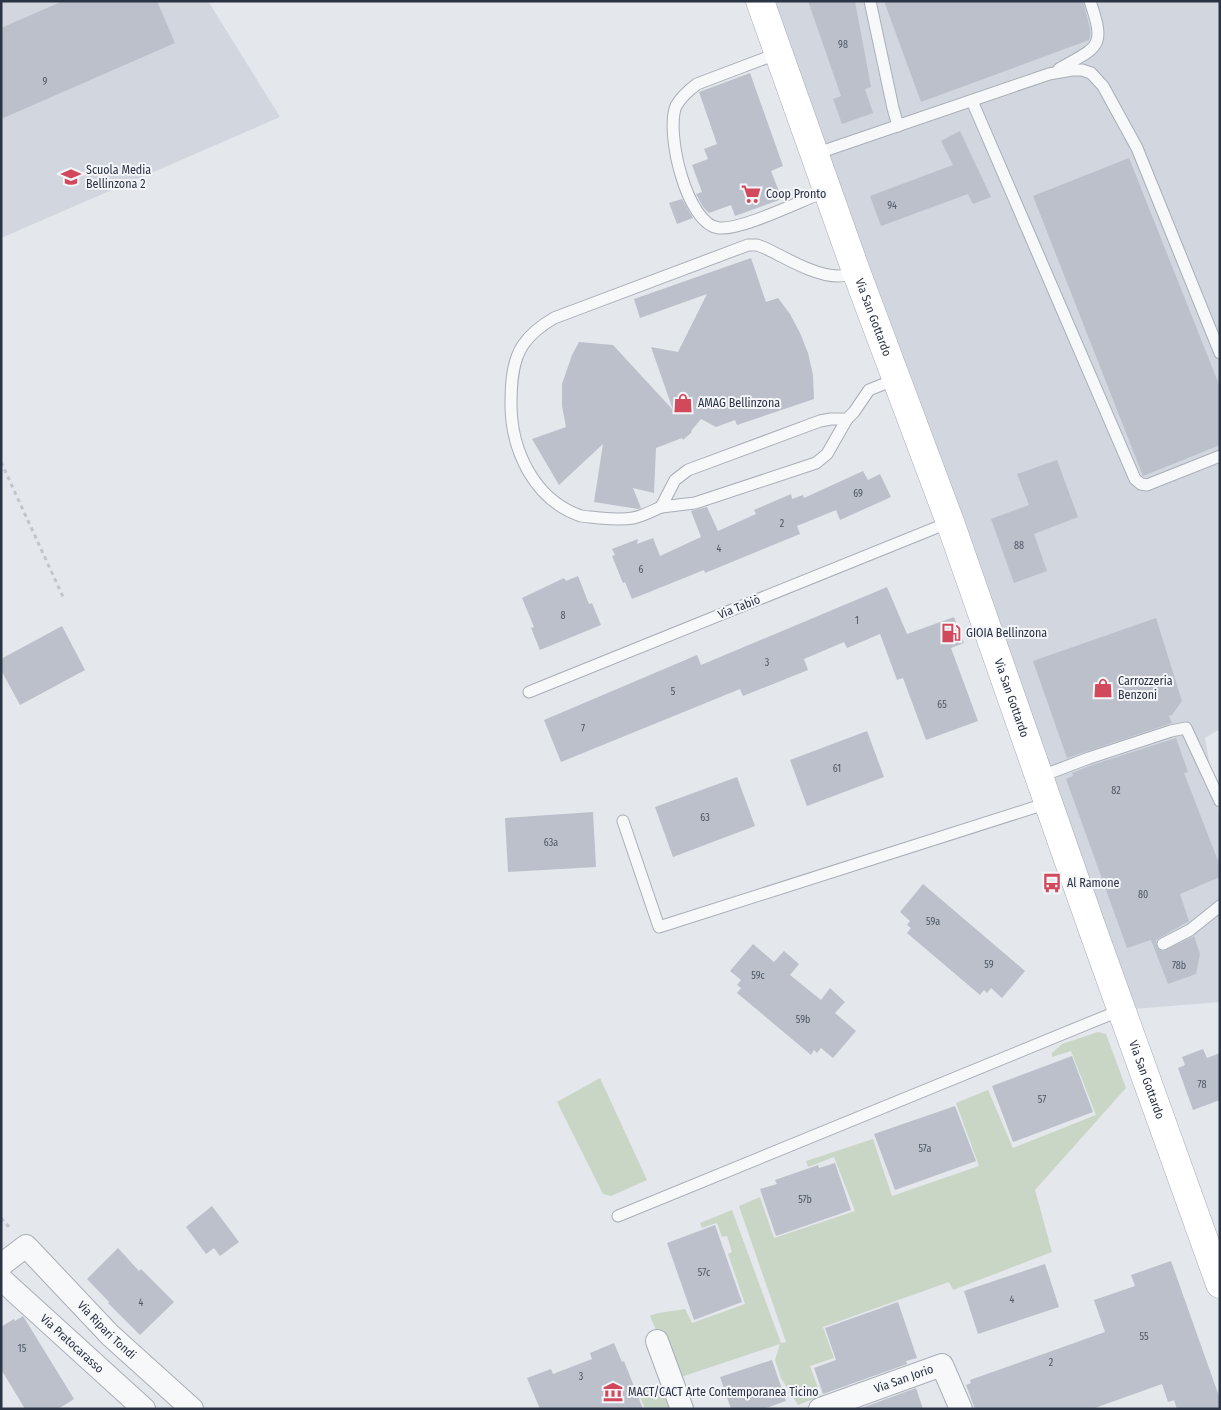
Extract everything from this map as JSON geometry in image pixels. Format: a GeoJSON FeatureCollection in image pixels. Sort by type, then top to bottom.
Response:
{"type":"FeatureCollection","features":[{"type":"Feature","properties":{"kind":"main road","name":"Via San Gottardo"},"geometry":{"type":"LineString","coordinates":[[760,1],[856,271],[898,378],[950,522],[1121,1010],[1220,1284]]}},
{"type":"Feature","properties":{"kind":"street","name":"Via Ripari Tondi"},"geometry":{"type":"LineString","coordinates":[[1,1265],[26,1246],[110,1335],[192,1409]]}},
{"type":"Feature","properties":{"kind":"street","name":"Via Pratocarasso"},"geometry":{"type":"LineString","coordinates":[[1,1279],[144,1409]]}},
{"type":"Feature","properties":{"kind":"street"},"geometry":{"type":"LineString","coordinates":[[657,1341],[682,1409]]}},
{"type":"Feature","properties":{"kind":"street","name":"Via San Jorio"},"geometry":{"type":"LineString","coordinates":[[820,1409],[942,1365],[961,1409]]}},
{"type":"Feature","properties":{"kind":"lane"},"geometry":{"type":"LineString","coordinates":[[870,1],[898,126]]}},
{"type":"Feature","properties":{"kind":"lane"},"geometry":{"type":"LineString","coordinates":[[1049,74],[1087,52],[1098,40],[1097,23],[1090,1]]}},
{"type":"Feature","properties":{"kind":"lane"},"geometry":{"type":"LineString","coordinates":[[779,54],[697,84],[687,92],[676,108],[674,117],[674,151],[678,168],[703,222],[717,228],[742,225],[827,191]]}},
{"type":"Feature","properties":{"kind":"lane"},"geometry":{"type":"LineString","coordinates":[[815,154],[1049,74],[1072,70],[1082,70],[1091,73],[1103,86],[1137,148],[1220,352]]}},
{"type":"Feature","properties":{"kind":"lane"},"geometry":{"type":"LineString","coordinates":[[972,101],[1135,480],[1147,485],[1220,456]]}},
{"type":"Feature","properties":{"kind":"lane"},"geometry":{"type":"LineString","coordinates":[[856,271],[847,275],[829,275],[816,272],[757,245],[748,245],[554,318],[535,331],[526,341],[518,355],[514,370],[511,417],[519,453],[528,471],[540,488],[555,502],[582,516],[617,520],[634,518],[662,507],[696,503],[816,463],[827,454],[847,419],[870,390],[898,378]]}},
{"type":"Feature","properties":{"kind":"lane"},"geometry":{"type":"LineString","coordinates":[[662,507],[675,480],[688,470],[820,421],[847,419]]}},
{"type":"Feature","properties":{"kind":"lane","name":"Via Tabiò"},"geometry":{"type":"LineString","coordinates":[[529,692],[950,522]]}},
{"type":"Feature","properties":{"kind":"lane"},"geometry":{"type":"LineString","coordinates":[[1039,777],[1089,758],[1171,731],[1186,728],[1220,801]]}},
{"type":"Feature","properties":{"kind":"lane"},"geometry":{"type":"LineString","coordinates":[[623,821],[659,927],[1048,802]]}},
{"type":"Feature","properties":{"kind":"lane"},"geometry":{"type":"LineString","coordinates":[[1162,944],[1190,930],[1220,906]]}},
{"type":"Feature","properties":{"kind":"lane"},"geometry":{"type":"LineString","coordinates":[[618,1216],[1121,1010]]}},
{"type":"Feature","properties":{"kind":"path"},"geometry":{"type":"LineString","coordinates":[[1,462],[64,599]]}},
{"type":"Feature","properties":{"kind":"shaded area","name":"Scuola Media Bellinzona 2"},"geometry":{"type":"Polygon","coordinates":[[[1,1],[208,1],[280,117],[1,238],[1,1]]]}},
{"type":"Feature","properties":{"kind":"shaded area"},"geometry":{"type":"Polygon","coordinates":[[[760,1],[1220,1],[1220,729],[1205,738],[1220,822],[1220,1002],[1121,1010],[760,1]]]}},
{"type":"Feature","properties":{"kind":"green space"},"geometry":{"type":"Polygon","coordinates":[[[1098,1032],[1106,1034],[1126,1088],[1035,1190],[1052,1252],[953,1290],[949,1282],[823,1327],[834,1358],[810,1366],[821,1396],[798,1405],[781,1378],[775,1360],[780,1344],[681,1377],[669,1361],[650,1316],[685,1309],[692,1323],[745,1304],[728,1254],[732,1252],[727,1236],[722,1237],[717,1223],[702,1228],[700,1223],[732,1210],[781,1343],[786,1342],[739,1206],[760,1197],[774,1238],[855,1211],[834,1157],[808,1167],[806,1161],[873,1139],[892,1196],[979,1166],[956,1103],[988,1090],[1013,1148],[1096,1115],[1071,1051],[1052,1057],[1052,1053],[1062,1044],[1098,1032]]]}},
{"type":"Feature","properties":{"kind":"green space"},"geometry":{"type":"Polygon","coordinates":[[[600,1078],[647,1180],[611,1196],[603,1194],[557,1102],[600,1078]]]}},
{"type":"Feature","properties":{"kind":"green space"},"geometry":{"type":"Polygon","coordinates":[[[637,1389],[658,1390],[665,1394],[671,1404],[667,1409],[645,1409],[637,1389]]]}},
{"type":"Feature","properties":{"kind":"building"},"geometry":{"type":"Polygon","coordinates":[[[63,1],[157,1],[175,43],[1,119],[1,28],[63,1]]]}},
{"type":"Feature","properties":{"kind":"building"},"geometry":{"type":"Polygon","coordinates":[[[808,1],[855,1],[871,87],[865,89],[873,113],[842,124],[833,99],[841,96],[808,1]]]}},
{"type":"Feature","properties":{"kind":"building"},"geometry":{"type":"Polygon","coordinates":[[[884,1],[1083,1],[1090,36],[1089,40],[921,102],[884,1]]]}},
{"type":"Feature","properties":{"kind":"building"},"geometry":{"type":"Polygon","coordinates":[[[750,73],[783,166],[771,171],[782,199],[735,216],[731,205],[709,213],[703,207],[696,194],[702,192],[692,165],[708,159],[704,149],[717,144],[699,92],[750,73]]]}},
{"type":"Feature","properties":{"kind":"building"},"geometry":{"type":"Polygon","coordinates":[[[960,131],[991,197],[973,204],[968,194],[881,226],[870,196],[953,165],[941,141],[960,131]]]}},
{"type":"Feature","properties":{"kind":"building"},"geometry":{"type":"Polygon","coordinates":[[[1129,158],[1220,387],[1220,445],[1143,476],[1033,196],[1129,158]]]}},
{"type":"Feature","properties":{"kind":"building"},"geometry":{"type":"Polygon","coordinates":[[[682,199],[693,218],[677,224],[669,203],[682,199]]]}},
{"type":"Feature","properties":{"kind":"building","name":"AMAG Bellinzona"},"geometry":{"type":"Polygon","coordinates":[[[751,258],[766,302],[778,298],[790,314],[800,333],[808,353],[813,375],[814,399],[737,425],[735,420],[716,427],[701,419],[692,432],[683,440],[682,438],[656,448],[654,493],[633,488],[641,508],[594,502],[603,444],[559,485],[532,439],[566,427],[562,406],[562,384],[572,355],[579,342],[613,345],[673,410],[651,347],[678,352],[707,294],[640,318],[634,299],[751,258]]]}},
{"type":"Feature","properties":{"kind":"building"},"geometry":{"type":"Polygon","coordinates":[[[1057,460],[1078,517],[1034,534],[1047,571],[1014,583],[991,519],[1029,505],[1017,474],[1057,460]]]}},
{"type":"Feature","properties":{"kind":"building"},"geometry":{"type":"Polygon","coordinates":[[[863,471],[868,480],[880,474],[891,497],[840,520],[836,510],[797,526],[800,534],[705,573],[704,570],[632,599],[612,556],[615,555],[612,549],[638,539],[637,544],[653,538],[660,556],[701,537],[691,511],[707,507],[718,531],[756,514],[754,510],[791,494],[792,499],[803,495],[804,498],[863,471]]]}},
{"type":"Feature","properties":{"kind":"building"},"geometry":{"type":"Polygon","coordinates":[[[578,576],[589,604],[592,603],[601,625],[540,650],[531,628],[534,627],[522,598],[564,578],[566,581],[578,576]]]}},
{"type":"Feature","properties":{"kind":"building"},"geometry":{"type":"Polygon","coordinates":[[[887,587],[907,634],[954,617],[964,643],[951,648],[978,721],[926,740],[903,678],[897,680],[880,634],[847,648],[844,642],[804,659],[808,670],[743,696],[740,689],[561,762],[544,720],[697,655],[701,665],[887,587]]]}},
{"type":"Feature","properties":{"kind":"building","name":"Carrozzeria Benzoni"},"geometry":{"type":"Polygon","coordinates":[[[1156,618],[1182,701],[1172,715],[1169,716],[1172,723],[1067,758],[1033,661],[1156,618]]]}},
{"type":"Feature","properties":{"kind":"building"},"geometry":{"type":"Polygon","coordinates":[[[62,626],[85,670],[20,705],[1,670],[1,659],[62,626]]]}},
{"type":"Feature","properties":{"kind":"building"},"geometry":{"type":"Polygon","coordinates":[[[867,731],[884,777],[807,806],[790,760],[867,731]]]}},
{"type":"Feature","properties":{"kind":"building"},"geometry":{"type":"Polygon","coordinates":[[[1176,738],[1188,772],[1184,773],[1220,866],[1220,877],[1180,894],[1189,921],[1156,940],[1157,948],[1163,951],[1194,936],[1200,954],[1196,974],[1168,984],[1151,940],[1127,948],[1066,779],[1073,776],[1072,773],[1092,765],[1176,738]]]}},
{"type":"Feature","properties":{"kind":"building"},"geometry":{"type":"Polygon","coordinates":[[[737,777],[755,826],[673,857],[655,807],[737,777]]]}},
{"type":"Feature","properties":{"kind":"building"},"geometry":{"type":"Polygon","coordinates":[[[593,812],[596,867],[508,872],[505,818],[593,812]]]}},
{"type":"Feature","properties":{"kind":"building"},"geometry":{"type":"Polygon","coordinates":[[[923,884],[1025,971],[1002,998],[991,988],[987,993],[984,990],[980,995],[907,933],[911,928],[907,925],[910,921],[900,912],[923,884]]]}},
{"type":"Feature","properties":{"kind":"building"},"geometry":{"type":"Polygon","coordinates":[[[753,944],[774,962],[784,951],[799,964],[790,975],[821,1000],[830,988],[845,1002],[835,1013],[856,1031],[833,1058],[821,1048],[817,1053],[814,1050],[811,1055],[737,993],[741,988],[737,985],[741,980],[730,971],[753,944]]]}},
{"type":"Feature","properties":{"kind":"building"},"geometry":{"type":"Polygon","coordinates":[[[1203,1049],[1207,1058],[1220,1053],[1220,1100],[1193,1110],[1178,1068],[1185,1065],[1182,1057],[1203,1049]]]}},
{"type":"Feature","properties":{"kind":"building"},"geometry":{"type":"Polygon","coordinates":[[[1072,1056],[1093,1112],[1013,1142],[992,1086],[1072,1056]]]}},
{"type":"Feature","properties":{"kind":"building"},"geometry":{"type":"Polygon","coordinates":[[[955,1106],[976,1161],[895,1190],[874,1134],[955,1106]]]}},
{"type":"Feature","properties":{"kind":"building"},"geometry":{"type":"Polygon","coordinates":[[[835,1163],[851,1210],[776,1236],[760,1189],[777,1184],[775,1180],[818,1165],[819,1168],[835,1163]]]}},
{"type":"Feature","properties":{"kind":"building"},"geometry":{"type":"Polygon","coordinates":[[[212,1206],[239,1242],[220,1256],[214,1248],[206,1254],[186,1227],[212,1206]]]}},
{"type":"Feature","properties":{"kind":"building"},"geometry":{"type":"Polygon","coordinates":[[[715,1225],[742,1302],[694,1320],[667,1243],[715,1225]]]}},
{"type":"Feature","properties":{"kind":"building"},"geometry":{"type":"Polygon","coordinates":[[[118,1248],[139,1271],[141,1269],[174,1302],[140,1335],[87,1279],[118,1248]]]}},
{"type":"Feature","properties":{"kind":"building"},"geometry":{"type":"Polygon","coordinates":[[[1171,1261],[1220,1399],[1220,1409],[1177,1409],[1174,1400],[1168,1402],[1162,1384],[1092,1409],[975,1409],[966,1385],[971,1383],[970,1380],[1105,1332],[1094,1300],[1135,1286],[1131,1275],[1171,1261]]]}},
{"type":"Feature","properties":{"kind":"building"},"geometry":{"type":"Polygon","coordinates":[[[1045,1264],[1059,1307],[978,1334],[964,1291],[1045,1264]]]}},
{"type":"Feature","properties":{"kind":"building"},"geometry":{"type":"Polygon","coordinates":[[[898,1302],[917,1358],[906,1361],[907,1364],[823,1394],[814,1368],[836,1360],[825,1328],[898,1302]]]}},
{"type":"Feature","properties":{"kind":"building"},"geometry":{"type":"Polygon","coordinates":[[[23,1316],[74,1399],[58,1409],[25,1409],[1,1369],[1,1327],[23,1316]]]}},
{"type":"Feature","properties":{"kind":"building"},"geometry":{"type":"Polygon","coordinates":[[[614,1343],[622,1362],[624,1361],[643,1409],[540,1409],[527,1378],[551,1369],[553,1374],[592,1359],[590,1353],[614,1343]]]}},
{"type":"Feature","properties":{"kind":"building"},"geometry":{"type":"Polygon","coordinates":[[[772,1360],[786,1401],[763,1409],[731,1409],[720,1377],[772,1360]]]}},
{"type":"Feature","properties":{"kind":"building"},"geometry":{"type":"Polygon","coordinates":[[[916,1388],[923,1409],[859,1409],[916,1388]]]}},
{"type":"Feature","properties":{"kind":"place","name":"Scuola Media Bellinzona 2"},"geometry":{"type":"Point","coordinates":[71,177]}},
{"type":"Feature","properties":{"kind":"place","name":"Coop Pronto"},"geometry":{"type":"Point","coordinates":[751,194]}},
{"type":"Feature","properties":{"kind":"place","name":"AMAG Bellinzona"},"geometry":{"type":"Point","coordinates":[683,403]}},
{"type":"Feature","properties":{"kind":"place","name":"GIOIA Bellinzona"},"geometry":{"type":"Point","coordinates":[951,633]}},
{"type":"Feature","properties":{"kind":"place","name":"Carrozzeria Benzoni"},"geometry":{"type":"Point","coordinates":[1103,688]}},
{"type":"Feature","properties":{"kind":"place","name":"Al Ramone"},"geometry":{"type":"Point","coordinates":[1052,883]}},
{"type":"Feature","properties":{"kind":"place","name":"MACT/CACT Arte Contemporanea Ticino"},"geometry":{"type":"Point","coordinates":[613,1392]}}]}
